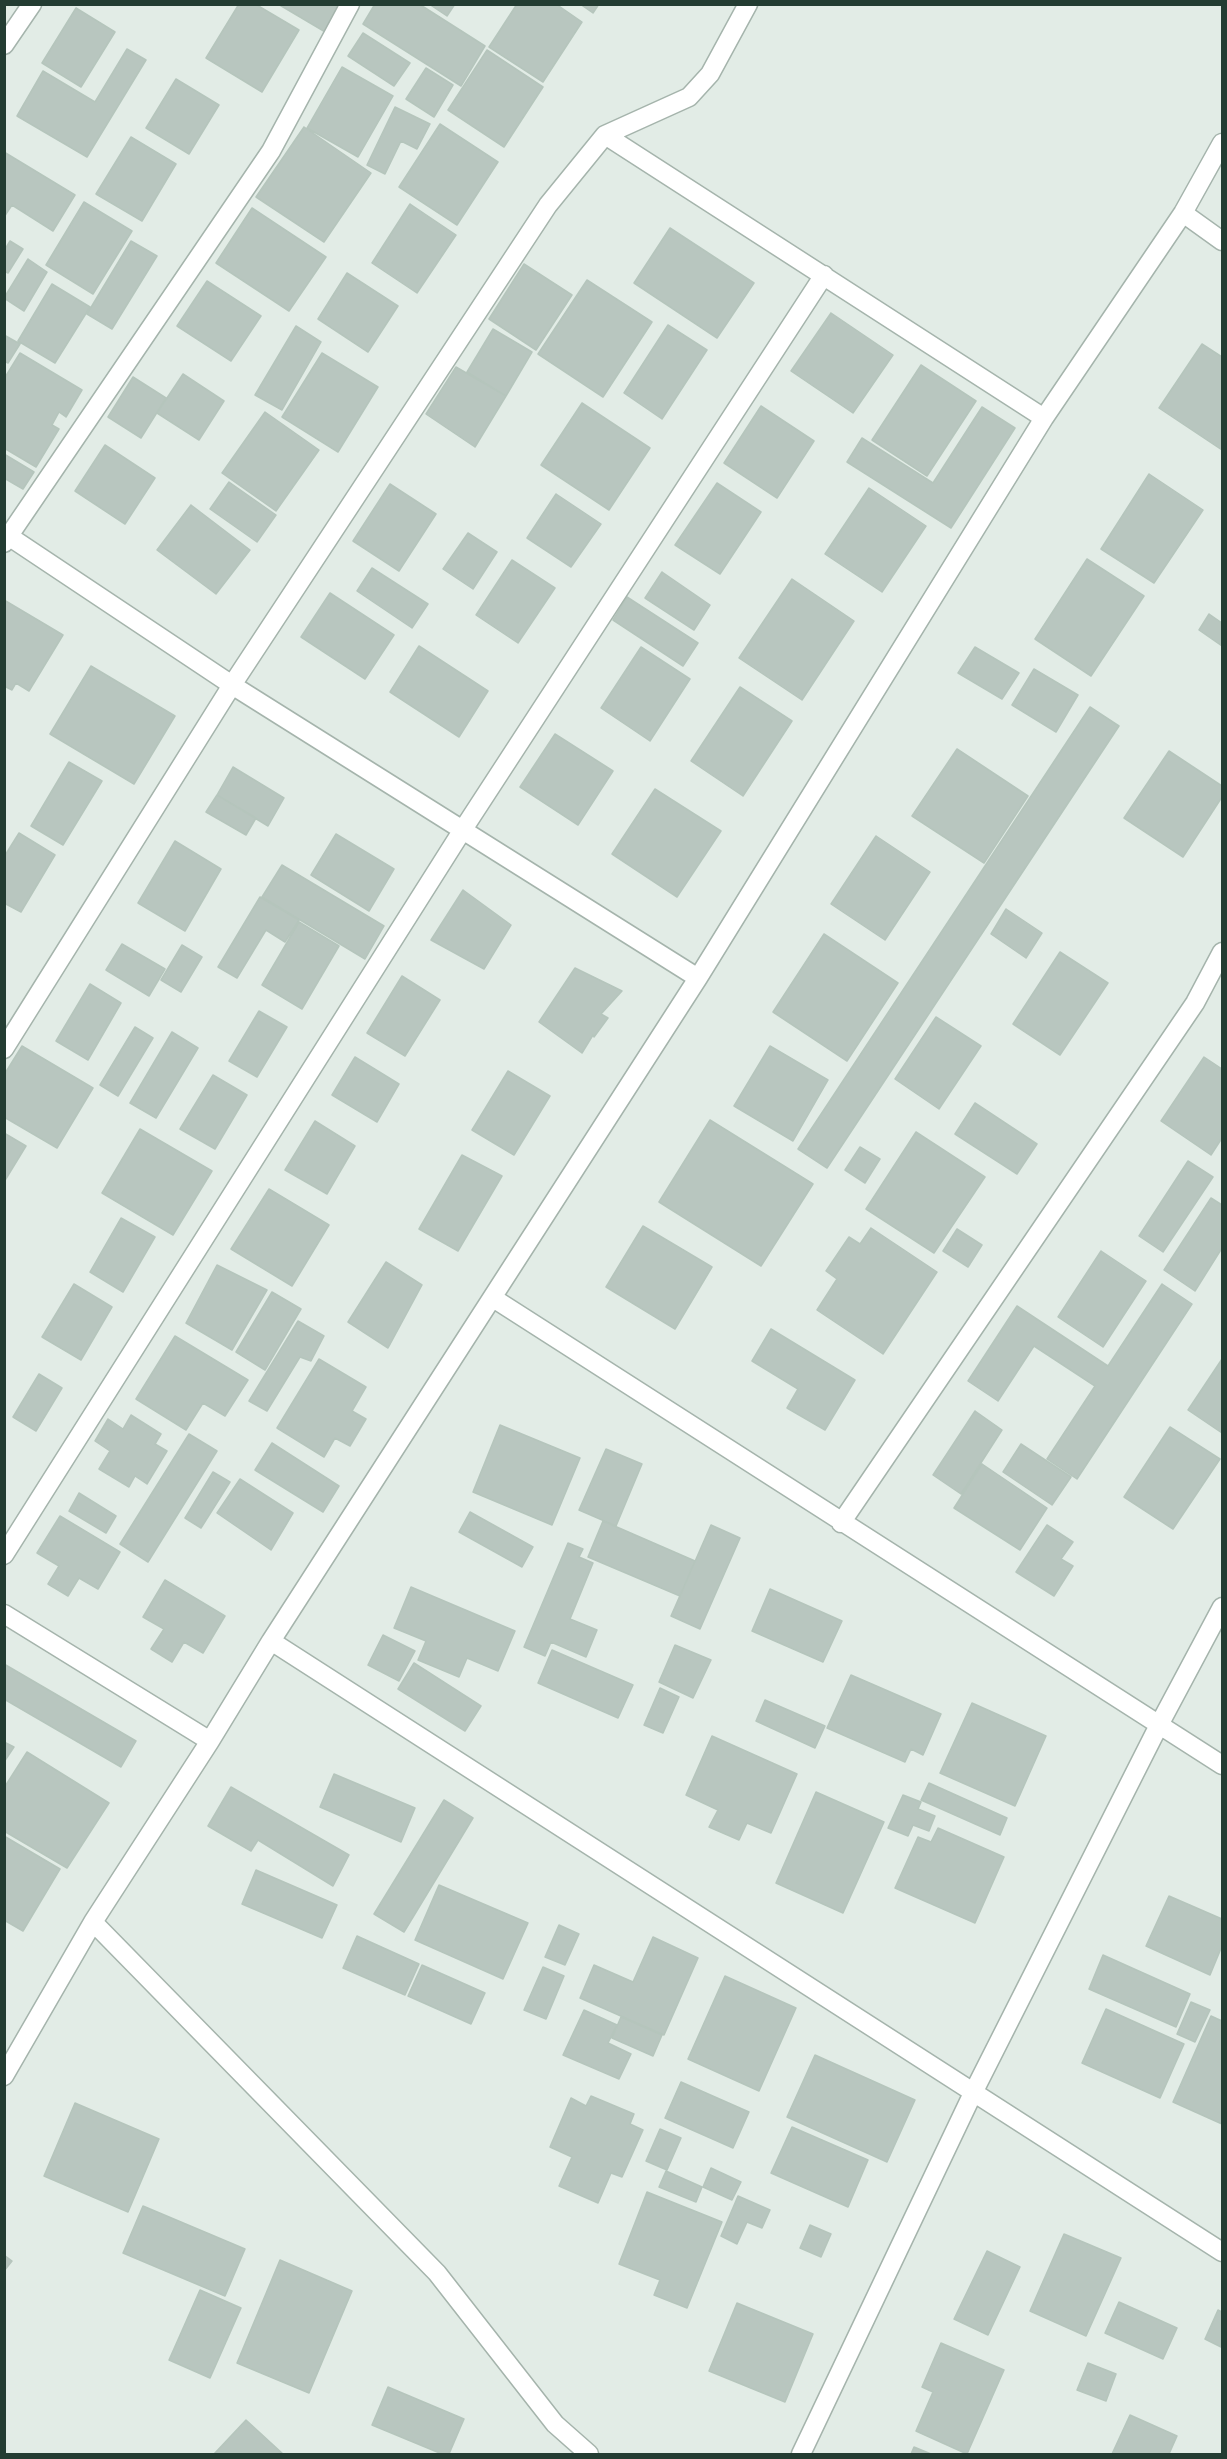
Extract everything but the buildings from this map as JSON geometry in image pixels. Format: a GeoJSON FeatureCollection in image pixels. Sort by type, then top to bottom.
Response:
{"type":"FeatureCollection","features":[{"type":"Feature","properties":{"kind":"street"},"geometry":{"type":"LineString","coordinates":[[4,45],[32,4]]}},
{"type":"Feature","properties":{"kind":"street"},"geometry":{"type":"LineString","coordinates":[[350,4],[271,151],[7,538],[232,685],[698,978]]}},
{"type":"Feature","properties":{"kind":"street"},"geometry":{"type":"LineString","coordinates":[[4,1049],[232,685],[548,205],[605,135],[688,97],[710,74],[748,4]]}},
{"type":"Feature","properties":{"kind":"street"},"geometry":{"type":"LineString","coordinates":[[605,135],[1044,418]]}},
{"type":"Feature","properties":{"kind":"street"},"geometry":{"type":"LineString","coordinates":[[5,2075],[93,1922],[698,978],[1044,418],[1183,213],[1222,143]]}},
{"type":"Feature","properties":{"kind":"street"},"geometry":{"type":"LineString","coordinates":[[1183,213],[1222,241]]}},
{"type":"Feature","properties":{"kind":"street"},"geometry":{"type":"LineString","coordinates":[[4,1555],[462,831],[824,275]]}},
{"type":"Feature","properties":{"kind":"street"},"geometry":{"type":"LineString","coordinates":[[841,1523],[1188,1013],[1222,952]]}},
{"type":"Feature","properties":{"kind":"street"},"geometry":{"type":"LineString","coordinates":[[493,1298],[1222,1765]]}},
{"type":"Feature","properties":{"kind":"street"},"geometry":{"type":"LineString","coordinates":[[801,2454],[973,2093],[1159,1725],[1222,1607]]}},
{"type":"Feature","properties":{"kind":"street"},"geometry":{"type":"LineString","coordinates":[[4,1614],[210,1742]]}},
{"type":"Feature","properties":{"kind":"street"},"geometry":{"type":"LineString","coordinates":[[271,1641],[1222,2252]]}},
{"type":"Feature","properties":{"kind":"street"},"geometry":{"type":"LineString","coordinates":[[93,1922],[437,2273],[555,2424],[589,2454]]}}]}
